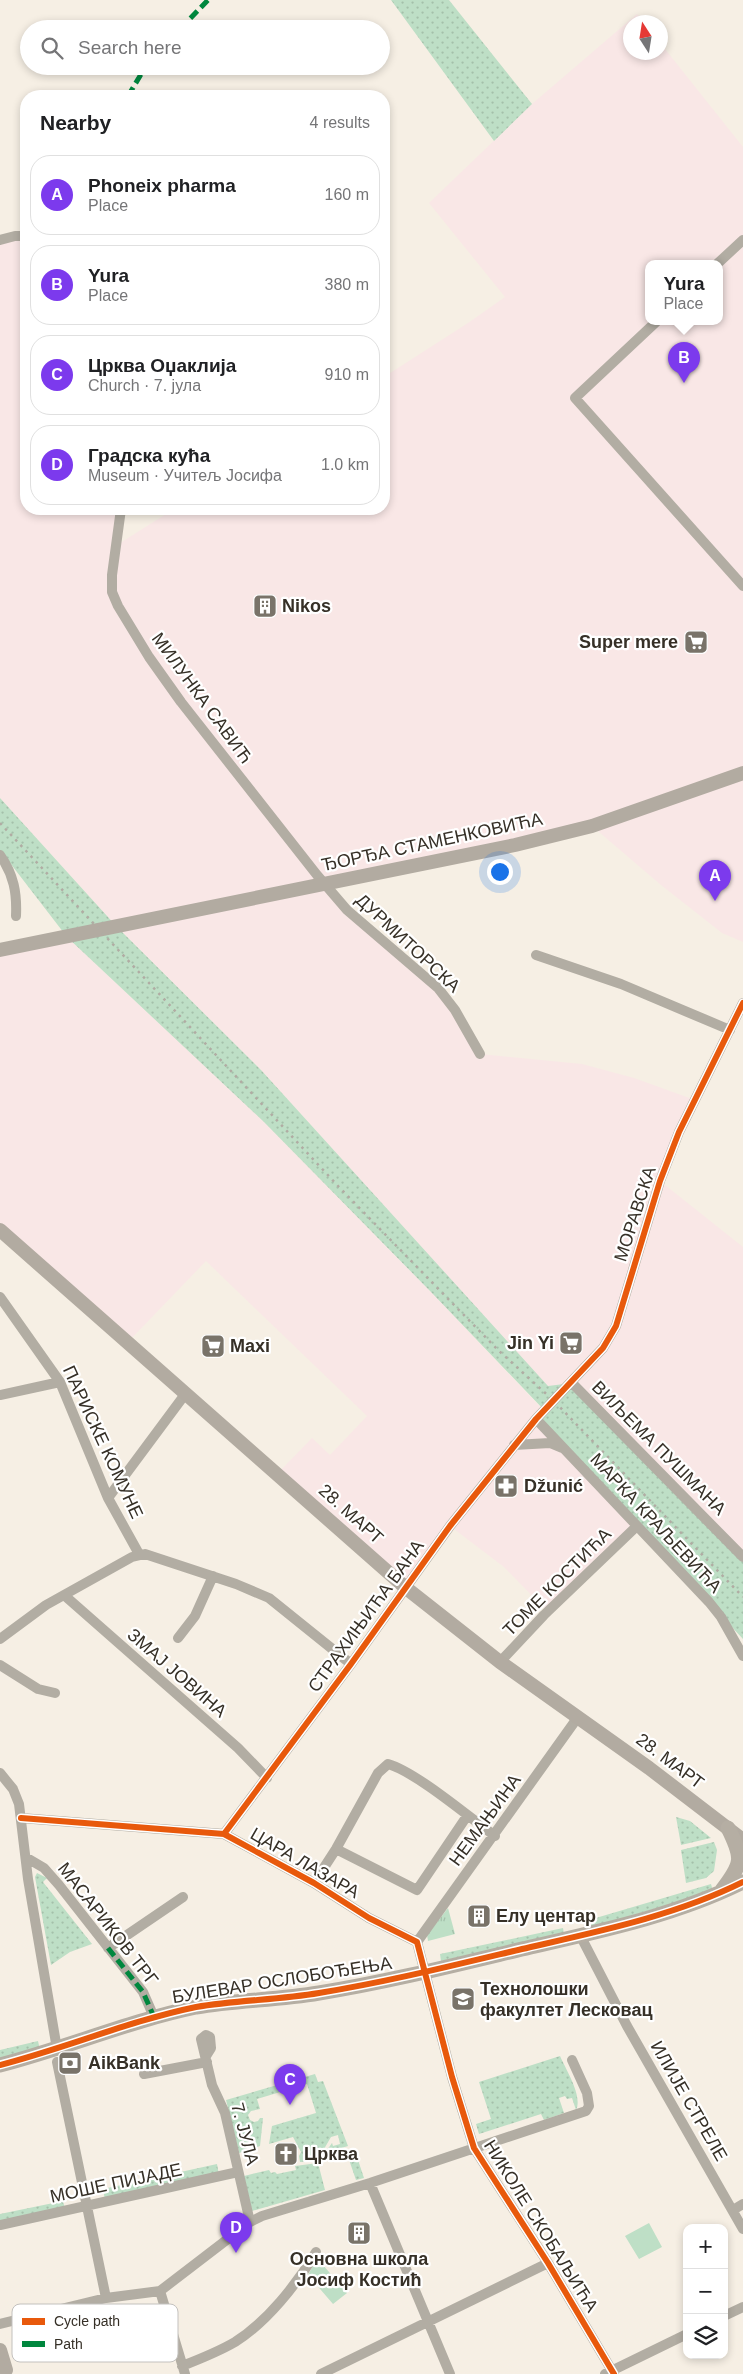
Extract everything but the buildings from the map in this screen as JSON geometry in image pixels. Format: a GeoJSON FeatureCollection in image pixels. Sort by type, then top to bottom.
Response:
{"type":"FeatureCollection","features":[{"type":"Feature","properties":{"kind":"main road","name":"ЂОРЂА СТАМЕНКОВИЋА"},"geometry":{"type":"LineString","coordinates":[[0,950],[515,845],[592,826],[743,773]]}},
{"type":"Feature","properties":{"kind":"main road","name":"28. МАРТ"},"geometry":{"type":"LineString","coordinates":[[0,1230],[406,1588],[500,1662],[578,1717],[743,1840]]}},
{"type":"Feature","properties":{"kind":"main road"},"geometry":{"type":"LineString","coordinates":[[728,1828],[743,1833]]}},
{"type":"Feature","properties":{"kind":"main road"},"geometry":{"type":"LineString","coordinates":[[720,1893],[734,1875],[740,1862],[740,1851],[728,1828]]}},
{"type":"Feature","properties":{"kind":"main road","name":"БУЛЕВАР ОСЛОБОЂЕЊА"},"geometry":{"type":"LineString","coordinates":[[0,2065],[57,2055],[154,2017],[213,2004],[320,1993],[426,1972],[580,1936],[654,1915],[720,1893],[743,1882]]}},
{"type":"Feature","properties":{"kind":"main road"},"geometry":{"type":"LineString","coordinates":[[720,1893],[743,1890]]}},
{"type":"Feature","properties":{"kind":"main road"},"geometry":{"type":"LineString","coordinates":[[0,2350],[4,2372]]}},
{"type":"Feature","properties":{"kind":"street"},"geometry":{"type":"LineString","coordinates":[[0,240],[20,236]]}},
{"type":"Feature","properties":{"kind":"street"},"geometry":{"type":"LineString","coordinates":[[721,260],[743,240]]}},
{"type":"Feature","properties":{"kind":"street"},"geometry":{"type":"LineString","coordinates":[[653,325],[575,398],[743,586]]}},
{"type":"Feature","properties":{"kind":"street","name":"МИЛУНКА САВИЋ"},"geometry":{"type":"LineString","coordinates":[[120,515],[112,575],[112,592],[118,606],[149,657],[181,702],[324,884]]}},
{"type":"Feature","properties":{"kind":"street"},"geometry":{"type":"LineString","coordinates":[[0,855],[10,870],[17,894],[16,916]]}},
{"type":"Feature","properties":{"kind":"street","name":"ДУРМИТОРСКА"},"geometry":{"type":"LineString","coordinates":[[324,884],[347,910],[438,988],[455,1010],[480,1054]]}},
{"type":"Feature","properties":{"kind":"street"},"geometry":{"type":"LineString","coordinates":[[536,956],[621,984],[730,1030]]}},
{"type":"Feature","properties":{"kind":"street","name":"МОРАВСКА"},"geometry":{"type":"LineString","coordinates":[[536,1418],[572,1383],[603,1348],[616,1326],[660,1181],[679,1132],[743,1003]]}},
{"type":"Feature","properties":{"kind":"street","name":"ПАРИСКЕ КОМУНЕ"},"geometry":{"type":"LineString","coordinates":[[0,1297],[60,1382],[108,1498],[139,1554]]}},
{"type":"Feature","properties":{"kind":"street"},"geometry":{"type":"LineString","coordinates":[[0,1395],[60,1382]]}},
{"type":"Feature","properties":{"kind":"street","name":"ВИЉЕМА ПУШМАНА"},"geometry":{"type":"LineString","coordinates":[[572,1383],[743,1557]]}},
{"type":"Feature","properties":{"kind":"street"},"geometry":{"type":"LineString","coordinates":[[108,1498],[186,1393]]}},
{"type":"Feature","properties":{"kind":"street","name":"СТРАХИЊИЋА БАНА"},"geometry":{"type":"LineString","coordinates":[[224,1834],[351,1664],[450,1526],[536,1418]]}},
{"type":"Feature","properties":{"kind":"street","name":"МАРКА КРАЉЕВИЋА"},"geometry":{"type":"LineString","coordinates":[[536,1418],[721,1617],[743,1656]]}},
{"type":"Feature","properties":{"kind":"street"},"geometry":{"type":"LineString","coordinates":[[514,1445],[550,1443],[564,1449]]}},
{"type":"Feature","properties":{"kind":"street","name":"ТОМЕ КОСТИЋА"},"geometry":{"type":"LineString","coordinates":[[500,1662],[539,1620],[637,1526]]}},
{"type":"Feature","properties":{"kind":"street"},"geometry":{"type":"LineString","coordinates":[[0,1639],[39,1610],[139,1554],[213,1576],[269,1598],[351,1664]]}},
{"type":"Feature","properties":{"kind":"street"},"geometry":{"type":"LineString","coordinates":[[178,1638],[195,1616],[213,1576]]}},
{"type":"Feature","properties":{"kind":"street","name":"ЗМАЈ ЈОВИНА"},"geometry":{"type":"LineString","coordinates":[[64,1595],[238,1748],[267,1778]]}},
{"type":"Feature","properties":{"kind":"street"},"geometry":{"type":"LineString","coordinates":[[0,1665],[38,1689],[55,1693]]}},
{"type":"Feature","properties":{"kind":"street","name":"НЕМАЊИНА"},"geometry":{"type":"LineString","coordinates":[[418,1942],[578,1717]]}},
{"type":"Feature","properties":{"kind":"street"},"geometry":{"type":"LineString","coordinates":[[314,1884],[336,1849],[378,1773],[388,1764],[426,1786],[495,1836]]}},
{"type":"Feature","properties":{"kind":"street","name":"МАСАРИКОВ ТРГ"},"geometry":{"type":"LineString","coordinates":[[0,1773],[13,1789],[19,1804],[37,1938],[57,2055],[106,2298]]}},
{"type":"Feature","properties":{"kind":"street"},"geometry":{"type":"LineString","coordinates":[[336,1849],[417,1890],[467,1816]]}},
{"type":"Feature","properties":{"kind":"street","name":"ЦАРА ЛАЗАРА"},"geometry":{"type":"LineString","coordinates":[[21,1818],[224,1834],[314,1884],[369,1918],[418,1942]]}},
{"type":"Feature","properties":{"kind":"street","name":"МАСАРИКОВ ТРГ"},"geometry":{"type":"LineString","coordinates":[[27,1858],[44,1868],[144,1992],[154,2017]]}},
{"type":"Feature","properties":{"kind":"street","name":"МАСАРИКОВ ТРГ"},"geometry":{"type":"LineString","coordinates":[[108,1948],[183,1898]]}},
{"type":"Feature","properties":{"kind":"street","name":"ИЛИЈЕ СТРЕЛЕ"},"geometry":{"type":"LineString","coordinates":[[580,1936],[627,2026],[743,2229]]}},
{"type":"Feature","properties":{"kind":"street"},"geometry":{"type":"LineString","coordinates":[[418,1942],[426,1972]]}},
{"type":"Feature","properties":{"kind":"street","name":"НИКОЛЕ СКОБАЉИЋА"},"geometry":{"type":"LineString","coordinates":[[426,1972],[452,2077],[474,2148],[548,2263],[610,2373]]}},
{"type":"Feature","properties":{"kind":"street","name":"7. ЈУЛА"},"geometry":{"type":"LineString","coordinates":[[144,2074],[207,2059],[212,2085],[225,2113],[250,2222]]}},
{"type":"Feature","properties":{"kind":"street"},"geometry":{"type":"LineString","coordinates":[[82,2304],[106,2298],[160,2291],[250,2222],[262,2216],[370,2183],[586,2111],[589,2106],[587,2093],[572,2060]]}},
{"type":"Feature","properties":{"kind":"street","name":"МОШЕ ПИЈАДЕ"},"geometry":{"type":"LineString","coordinates":[[0,2225],[238,2172]]}},
{"type":"Feature","properties":{"kind":"street"},"geometry":{"type":"LineString","coordinates":[[370,2183],[450,2374]]}},
{"type":"Feature","properties":{"kind":"street"},"geometry":{"type":"LineString","coordinates":[[733,2210],[743,2204]]}},
{"type":"Feature","properties":{"kind":"street"},"geometry":{"type":"LineString","coordinates":[[178,2350],[184,2370],[245,2335],[294,2286],[316,2252]]}},
{"type":"Feature","properties":{"kind":"street"},"geometry":{"type":"LineString","coordinates":[[322,2374],[548,2263]]}},
{"type":"Feature","properties":{"kind":"street"},"geometry":{"type":"LineString","coordinates":[[160,2291],[164,2304]]}},
{"type":"Feature","properties":{"kind":"street"},"geometry":{"type":"LineString","coordinates":[[728,2314],[743,2307]]}},
{"type":"Feature","properties":{"kind":"street"},"geometry":{"type":"LineString","coordinates":[[610,2373],[683,2336]]}},
{"type":"Feature","properties":{"kind":"shaded area"},"geometry":{"type":"Polygon","coordinates":[[[623,26],[623,60],[668,60],[668,53],[743,147],[743,942],[722,933],[661,885],[592,826],[325,883],[438,988],[480,1054],[582,1064],[634,1078],[695,1100],[660,1181],[743,1247],[743,1557],[572,1383],[548,1387],[261,1070],[117,927],[0,798],[0,240],[20,237],[20,515],[120,515],[117,545],[164,515],[390,515],[390,373],[505,297],[429,203],[532,104],[623,26]]]}},
{"type":"Feature","properties":{"kind":"shaded area"},"geometry":{"type":"Polygon","coordinates":[[[67,937],[264,1122],[432,1293],[545,1412],[637,1526],[546,1610],[504,1567],[450,1526],[406,1588],[278,1473],[312,1438],[330,1455],[367,1416],[206,1261],[128,1342],[0,1230],[0,950],[67,937]]]}},
{"type":"Feature","properties":{"kind":"green space"},"geometry":{"type":"Polygon","coordinates":[[[391,0],[449,0],[532,104],[494,141],[391,0]]]}},
{"type":"Feature","properties":{"kind":"green space"},"geometry":{"type":"Polygon","coordinates":[[[0,798],[117,927],[261,1070],[548,1386],[572,1383],[743,1557],[743,1639],[538,1419],[545,1411],[432,1293],[264,1122],[67,937],[0,850],[0,798]]]}},
{"type":"Feature","properties":{"kind":"green space"},"geometry":{"type":"Polygon","coordinates":[[[676,1817],[690,1821],[711,1838],[681,1845],[676,1817]]]}},
{"type":"Feature","properties":{"kind":"green space"},"geometry":{"type":"Polygon","coordinates":[[[714,1842],[717,1850],[714,1871],[706,1878],[686,1883],[681,1850],[714,1842]]]}},
{"type":"Feature","properties":{"kind":"green space"},"geometry":{"type":"Polygon","coordinates":[[[37,1873],[47,1878],[43,1882],[92,1944],[70,1952],[51,1965],[35,1877],[37,1873]]]}},
{"type":"Feature","properties":{"kind":"green space"},"geometry":{"type":"Polygon","coordinates":[[[711,1884],[713,1891],[591,1928],[589,1920],[711,1884]]]}},
{"type":"Feature","properties":{"kind":"green space"},"geometry":{"type":"Polygon","coordinates":[[[448,1908],[455,1934],[428,1941],[427,1935],[448,1908]]]}},
{"type":"Feature","properties":{"kind":"green space"},"geometry":{"type":"Polygon","coordinates":[[[563,1928],[564,1934],[441,1961],[440,1954],[563,1928]]]}},
{"type":"Feature","properties":{"kind":"green space"},"geometry":{"type":"Polygon","coordinates":[[[38,2041],[40,2050],[0,2063],[0,2050],[38,2041]]]}},
{"type":"Feature","properties":{"kind":"green space"},"geometry":{"type":"Polygon","coordinates":[[[560,2056],[576,2090],[578,2104],[576,2110],[572,2098],[567,2099],[565,2096],[559,2098],[564,2113],[544,2120],[541,2114],[479,2134],[476,2124],[491,2119],[479,2082],[560,2056]]]}},
{"type":"Feature","properties":{"kind":"green space"},"geometry":{"type":"Polygon","coordinates":[[[315,2074],[318,2082],[323,2081],[348,2146],[325,2153],[332,2143],[333,2146],[340,2144],[338,2135],[331,2137],[317,2161],[300,2162],[299,2156],[301,2152],[293,2137],[269,2144],[272,2126],[316,2113],[307,2084],[257,2099],[260,2109],[251,2111],[248,2115],[250,2120],[254,2122],[263,2118],[260,2146],[239,2153],[226,2100],[315,2074]]]}},
{"type":"Feature","properties":{"kind":"green space"},"geometry":{"type":"Polygon","coordinates":[[[354,2148],[364,2178],[356,2180],[346,2151],[354,2148]]]}},
{"type":"Feature","properties":{"kind":"green space"},"geometry":{"type":"Polygon","coordinates":[[[318,2163],[325,2190],[252,2211],[244,2176],[269,2170],[271,2173],[275,2172],[277,2174],[296,2170],[295,2166],[318,2163]]]}},
{"type":"Feature","properties":{"kind":"green space"},"geometry":{"type":"Polygon","coordinates":[[[217,2164],[219,2175],[105,2200],[103,2189],[217,2164]]]}},
{"type":"Feature","properties":{"kind":"green space"},"geometry":{"type":"Polygon","coordinates":[[[63,2201],[65,2209],[0,2222],[0,2214],[63,2201]]]}},
{"type":"Feature","properties":{"kind":"green space"},"geometry":{"type":"Polygon","coordinates":[[[649,2223],[662,2247],[639,2259],[625,2236],[649,2223]]]}},
{"type":"Feature","properties":{"kind":"green space"},"geometry":{"type":"Polygon","coordinates":[[[317,2258],[347,2293],[333,2304],[308,2275],[317,2258]]]}},
{"type":"Feature","properties":{"kind":"railway"},"geometry":{"type":"LineString","coordinates":[[0,823],[339,1187],[498,1350],[554,1401],[743,1597]]}},
{"type":"Feature","properties":{"kind":"marked path"},"geometry":{"type":"LineString","coordinates":[[189,20],[208,0]]}},
{"type":"Feature","properties":{"kind":"marked path"},"geometry":{"type":"LineString","coordinates":[[132,90],[141,75]]}},
{"type":"Feature","properties":{"kind":"marked path"},"geometry":{"type":"LineString","coordinates":[[108,1948],[143,1992],[154,2017]]}},
{"type":"Feature","properties":{"kind":"cycle path"},"geometry":{"type":"LineString","coordinates":[[224,1834],[351,1664],[450,1526],[536,1419],[603,1348],[616,1326],[660,1181],[679,1132],[743,1003]]}},
{"type":"Feature","properties":{"kind":"cycle path"},"geometry":{"type":"LineString","coordinates":[[21,1818],[224,1834],[314,1883],[369,1918],[417,1942],[452,2077],[474,2148],[548,2263],[614,2374]]}},
{"type":"Feature","properties":{"kind":"cycle path"},"geometry":{"type":"LineString","coordinates":[[0,2065],[146,2020],[196,2007],[344,1989],[421,1973],[607,1929],[663,1914],[743,1882]]}},
{"type":"Feature","properties":{"kind":"place","name":"Yura"},"geometry":{"type":"Point","coordinates":[684,383]}},
{"type":"Feature","properties":{"kind":"place","name":"Nikos"},"geometry":{"type":"Point","coordinates":[265,606]}},
{"type":"Feature","properties":{"kind":"place","name":"Super mere"},"geometry":{"type":"Point","coordinates":[696,642]}},
{"type":"Feature","properties":{"kind":"place","name":"Phoneix pharma"},"geometry":{"type":"Point","coordinates":[715,901]}},
{"type":"Feature","properties":{"kind":"place","name":"Jin Yi"},"geometry":{"type":"Point","coordinates":[571,1343]}},
{"type":"Feature","properties":{"kind":"place","name":"Maxi"},"geometry":{"type":"Point","coordinates":[213,1346]}},
{"type":"Feature","properties":{"kind":"place","name":"Džunić"},"geometry":{"type":"Point","coordinates":[506,1486]}},
{"type":"Feature","properties":{"kind":"place","name":"Елу центар"},"geometry":{"type":"Point","coordinates":[479,1916]}},
{"type":"Feature","properties":{"kind":"place","name":"Технолошки факултет Лесковац"},"geometry":{"type":"Point","coordinates":[463,1999]}},
{"type":"Feature","properties":{"kind":"place","name":"AikBank"},"geometry":{"type":"Point","coordinates":[70,2063]}},
{"type":"Feature","properties":{"kind":"place","name":"Црква Оџаклија"},"geometry":{"type":"Point","coordinates":[290,2105]}},
{"type":"Feature","properties":{"kind":"place","name":"Црква"},"geometry":{"type":"Point","coordinates":[286,2154]}},
{"type":"Feature","properties":{"kind":"place","name":"Основна школа Јосиф Костић"},"geometry":{"type":"Point","coordinates":[359,2233]}},
{"type":"Feature","properties":{"kind":"place","name":"Градска кућа"},"geometry":{"type":"Point","coordinates":[236,2253]}}]}
